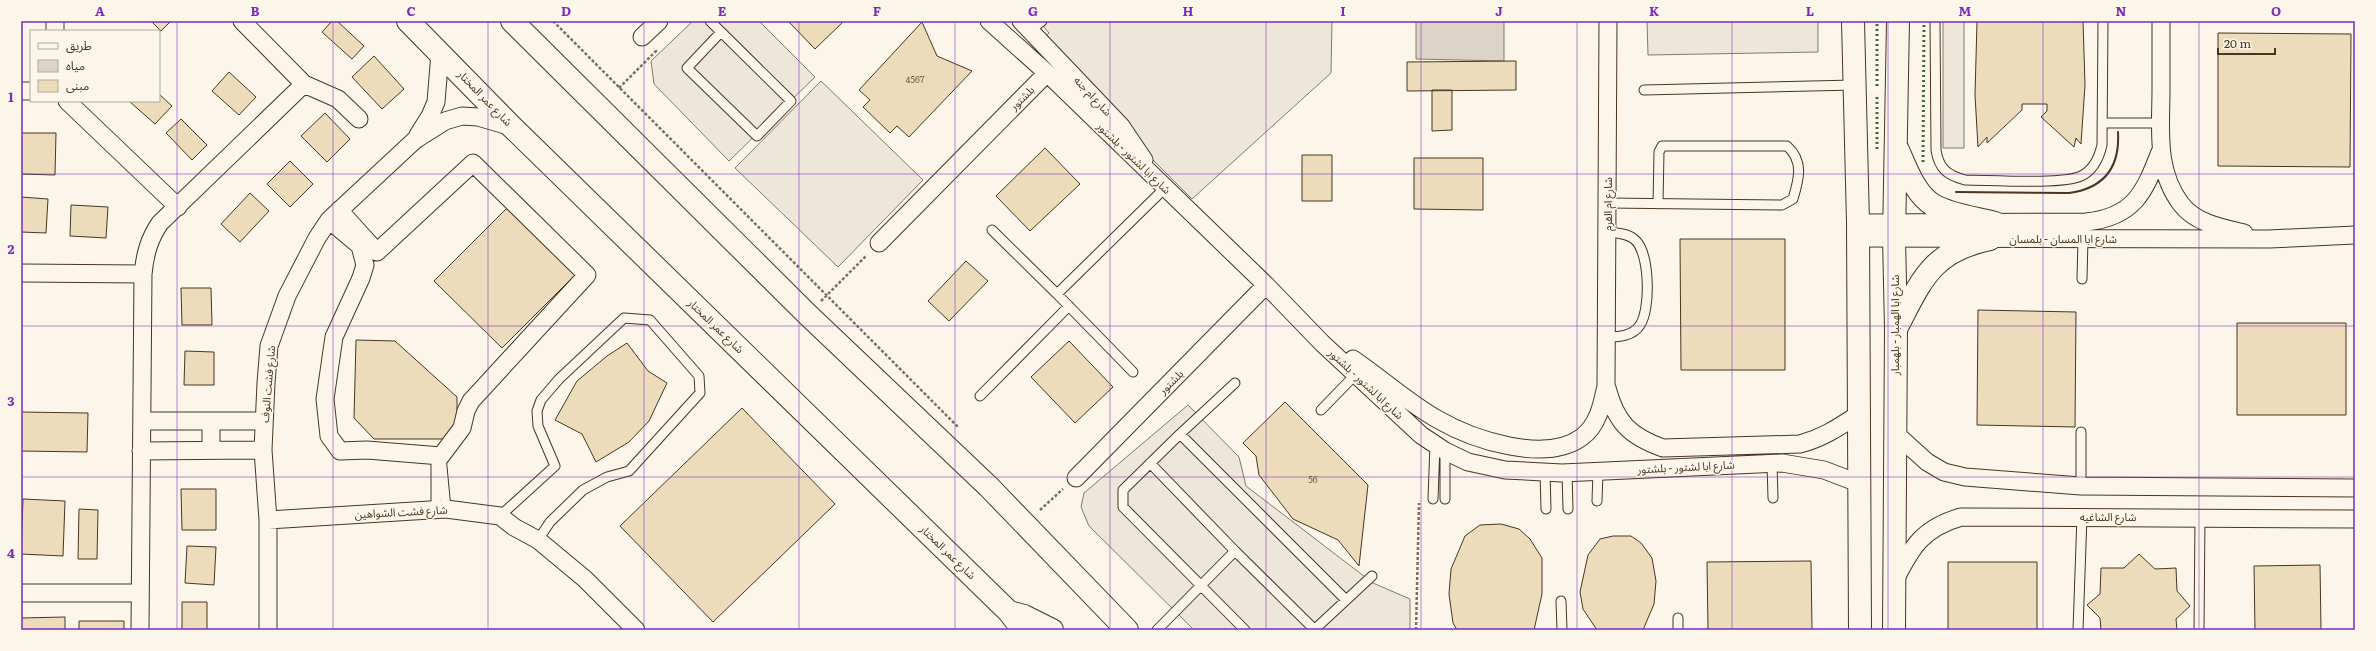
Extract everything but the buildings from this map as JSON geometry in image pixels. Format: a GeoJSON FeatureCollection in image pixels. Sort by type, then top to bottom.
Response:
{"type":"FeatureCollection","features":[{"type":"Feature","properties":{"kind":"main road","name":"شارع عمر المختار"},"geometry":{"type":"LineString","coordinates":[[408,21],[512,127],[1009,612],[1023,630]]}},
{"type":"Feature","properties":{"kind":"main road"},"geometry":{"type":"LineString","coordinates":[[512,21],[807,314],[989,487],[1027,529],[1127,630]]}},
{"type":"Feature","properties":{"kind":"main road"},"geometry":{"type":"LineString","coordinates":[[1853,21],[1858,230],[1858,483],[1860,630]]}},
{"type":"Feature","properties":{"kind":"main road","name":"شارع ابا الهمبار - بلهمبار"},"geometry":{"type":"LineString","coordinates":[[1894,630],[1894,433],[1896,328],[1894,231],[1898,21]]}},
{"type":"Feature","properties":{"kind":"main road"},"geometry":{"type":"LineString","coordinates":[[1895,145],[1909,175],[1922,195],[1932,204],[1964,215],[1993,231]]}},
{"type":"Feature","properties":{"kind":"main road"},"geometry":{"type":"LineString","coordinates":[[1896,328],[1924,276],[1936,264],[1962,247],[1993,231]]}},
{"type":"Feature","properties":{"kind":"main road"},"geometry":{"type":"LineString","coordinates":[[1009,612],[1024,616],[1052,630]]}},
{"type":"Feature","properties":{"kind":"street"},"geometry":{"type":"LineString","coordinates":[[242,21],[304,84],[338,99],[359,120]]}},
{"type":"Feature","properties":{"kind":"street"},"geometry":{"type":"LineString","coordinates":[[642,37],[659,21]]}},
{"type":"Feature","properties":{"kind":"street","name":"شارع ابا لشتور - بلشتور"},"geometry":{"type":"LineString","coordinates":[[989,21],[1047,73],[1266,285],[1322,342],[1421,434],[1440,448],[1468,462],[1505,470],[1567,473],[1772,463],[1803,465],[1858,483]]}},
{"type":"Feature","properties":{"kind":"street","name":"شارع ام القرم"},"geometry":{"type":"LineString","coordinates":[[1322,342],[1346,354],[1436,419],[1464,433],[1500,444],[1546,450],[1564,447],[1582,437],[1594,423],[1602,408],[1606,386],[1608,21]]}},
{"type":"Feature","properties":{"kind":"street","name":"شارع ابا المسان - بلمسان"},"geometry":{"type":"LineString","coordinates":[[2161,21],[2160,152],[2167,178],[2181,204],[2202,221],[2227,230],[2269,239]]}},
{"type":"Feature","properties":{"kind":"street","name":"شارع ام جنه"},"geometry":{"type":"LineString","coordinates":[[1031,24],[1121,126],[1159,183]]}},
{"type":"Feature","properties":{"kind":"street","name":"شارع فشت النوف"},"geometry":{"type":"LineString","coordinates":[[415,140],[430,116],[436,102],[440,53]]}},
{"type":"Feature","properties":{"kind":"street","name":"بلشتور"},"geometry":{"type":"LineString","coordinates":[[879,243],[1047,73]]}},
{"type":"Feature","properties":{"kind":"street"},"geometry":{"type":"LineString","coordinates":[[140,630],[143,274],[146,253],[151,236],[160,223],[304,84]]}},
{"type":"Feature","properties":{"kind":"street"},"geometry":{"type":"LineString","coordinates":[[68,102],[178,207]]}},
{"type":"Feature","properties":{"kind":"street","name":"شارع فشت النوف"},"geometry":{"type":"LineString","coordinates":[[268,630],[268,520],[263,450],[264,421],[269,346],[287,296],[317,238],[334,215],[415,140],[445,121],[462,116],[478,117],[512,127]]}},
{"type":"Feature","properties":{"kind":"street","name":"شارع ابا المسان - بلمسان"},"geometry":{"type":"LineString","coordinates":[[1993,231],[2086,222],[2115,216],[2128,208],[2138,198],[2150,179],[2160,152]]}},
{"type":"Feature","properties":{"kind":"street"},"geometry":{"type":"LineString","coordinates":[[473,163],[587,275],[471,401],[466,411],[462,428],[439,455],[367,450],[340,451],[329,436],[325,399],[334,337],[361,278],[365,265],[360,246],[334,215],[377,252],[473,163]]}},
{"type":"Feature","properties":{"kind":"street","name":"شارع ابا المسان - بلمسان"},"geometry":{"type":"LineString","coordinates":[[1858,230],[1993,231],[2082,239],[2269,239],[2355,235]]}},
{"type":"Feature","properties":{"kind":"street"},"geometry":{"type":"LineString","coordinates":[[21,273],[143,274]]}},
{"type":"Feature","properties":{"kind":"street","name":"بلشتور"},"geometry":{"type":"LineString","coordinates":[[1076,478],[1266,285]]}},
{"type":"Feature","properties":{"kind":"street","name":"شارع ام القرم"},"geometry":{"type":"LineString","coordinates":[[1606,386],[1612,409],[1618,419],[1630,432],[1648,443],[1663,448],[1800,444],[1824,436],[1859,414]]}},
{"type":"Feature","properties":{"kind":"street"},"geometry":{"type":"LineString","coordinates":[[142,422],[264,421]]}},
{"type":"Feature","properties":{"kind":"street"},"geometry":{"type":"LineString","coordinates":[[211,422],[211,450]]}},
{"type":"Feature","properties":{"kind":"street"},"geometry":{"type":"LineString","coordinates":[[1894,433],[1910,449],[1944,472],[1964,477],[2081,486],[2355,488]]}},
{"type":"Feature","properties":{"kind":"street"},"geometry":{"type":"LineString","coordinates":[[141,451],[263,450]]}},
{"type":"Feature","properties":{"kind":"street","name":"شارع فشت الشواهين"},"geometry":{"type":"LineString","coordinates":[[268,520],[441,509],[500,516],[514,527],[538,540],[585,579],[636,630]]}},
{"type":"Feature","properties":{"kind":"street","name":"شارع الشاغيه"},"geometry":{"type":"LineString","coordinates":[[1894,584],[1907,555],[1919,540],[1932,528],[1946,521],[1961,517],[1979,515],[2355,519]]}},
{"type":"Feature","properties":{"kind":"street"},"geometry":{"type":"LineString","coordinates":[[21,593],[140,593]]}},
{"type":"Feature","properties":{"kind":"lane"},"geometry":{"type":"LineString","coordinates":[[710,21],[791,101],[757,136],[687,68],[721,32]]}},
{"type":"Feature","properties":{"kind":"lane"},"geometry":{"type":"LineString","coordinates":[[1935,21],[1936,150],[1938,160],[1943,170],[1950,176],[1964,180],[2064,181],[2080,176],[2092,168],[2099,157],[2102,145],[2103,21]]}},
{"type":"Feature","properties":{"kind":"lane"},"geometry":{"type":"LineString","coordinates":[[1644,90],[1855,85]]}},
{"type":"Feature","properties":{"kind":"lane"},"geometry":{"type":"LineString","coordinates":[[2102,123],[2161,123]]}},
{"type":"Feature","properties":{"kind":"lane"},"geometry":{"type":"LineString","coordinates":[[1608,204],[1782,205],[1793,199],[1800,170],[1795,154],[1787,146],[1662,146],[1658,152],[1658,204]]}},
{"type":"Feature","properties":{"kind":"lane"},"geometry":{"type":"LineString","coordinates":[[1057,294],[1159,183]]}},
{"type":"Feature","properties":{"kind":"lane"},"geometry":{"type":"LineString","coordinates":[[992,230],[1133,372]]}},
{"type":"Feature","properties":{"kind":"lane"},"geometry":{"type":"LineString","coordinates":[[1607,232],[1626,235],[1635,239],[1644,255],[1647,285],[1645,314],[1640,326],[1630,334],[1607,337]]}},
{"type":"Feature","properties":{"kind":"lane"},"geometry":{"type":"LineString","coordinates":[[2082,239],[2082,279]]}},
{"type":"Feature","properties":{"kind":"lane"},"geometry":{"type":"LineString","coordinates":[[980,396],[1069,306]]}},
{"type":"Feature","properties":{"kind":"lane"},"geometry":{"type":"LineString","coordinates":[[500,516],[555,466],[538,426],[538,411],[541,400],[559,380],[624,318],[650,320],[699,376],[700,393],[629,471],[607,477],[583,490],[550,522],[538,540]]}},
{"type":"Feature","properties":{"kind":"lane"},"geometry":{"type":"LineString","coordinates":[[1321,410],[1356,374]]}},
{"type":"Feature","properties":{"kind":"lane"},"geometry":{"type":"LineString","coordinates":[[1235,383],[1123,490],[1123,507],[1245,630]]}},
{"type":"Feature","properties":{"kind":"lane"},"geometry":{"type":"LineString","coordinates":[[2081,432],[2081,486]]}},
{"type":"Feature","properties":{"kind":"lane"},"geometry":{"type":"LineString","coordinates":[[1180,434],[1346,600]]}},
{"type":"Feature","properties":{"kind":"lane"},"geometry":{"type":"LineString","coordinates":[[1434,499],[1440,448]]}},
{"type":"Feature","properties":{"kind":"lane"},"geometry":{"type":"LineString","coordinates":[[1440,448],[1445,499]]}},
{"type":"Feature","properties":{"kind":"lane"},"geometry":{"type":"LineString","coordinates":[[439,455],[441,509]]}},
{"type":"Feature","properties":{"kind":"lane"},"geometry":{"type":"LineString","coordinates":[[1150,463],[1235,551],[1315,630],[1372,576]]}},
{"type":"Feature","properties":{"kind":"lane"},"geometry":{"type":"LineString","coordinates":[[1772,463],[1773,498]]}},
{"type":"Feature","properties":{"kind":"lane"},"geometry":{"type":"LineString","coordinates":[[1545,472],[1546,509]]}},
{"type":"Feature","properties":{"kind":"lane"},"geometry":{"type":"LineString","coordinates":[[1597,501],[1598,472]]}},
{"type":"Feature","properties":{"kind":"lane"},"geometry":{"type":"LineString","coordinates":[[1567,473],[1568,509]]}},
{"type":"Feature","properties":{"kind":"lane"},"geometry":{"type":"LineString","coordinates":[[2078,630],[2082,516]]}},
{"type":"Feature","properties":{"kind":"lane"},"geometry":{"type":"LineString","coordinates":[[2198,630],[2200,517]]}},
{"type":"Feature","properties":{"kind":"lane"},"geometry":{"type":"LineString","coordinates":[[1157,630],[1203,586],[1235,551]]}},
{"type":"Feature","properties":{"kind":"lane"},"geometry":{"type":"LineString","coordinates":[[1561,601],[1562,630]]}},
{"type":"Feature","properties":{"kind":"lane"},"geometry":{"type":"LineString","coordinates":[[1678,618],[1678,630]]}},
{"type":"Feature","properties":{"kind":"path"},"geometry":{"type":"LineString","coordinates":[[553,21],[828,294],[962,430]]}},
{"type":"Feature","properties":{"kind":"path"},"geometry":{"type":"LineString","coordinates":[[619,88],[656,51],[642,37]]}},
{"type":"Feature","properties":{"kind":"path"},"geometry":{"type":"LineString","coordinates":[[807,314],[879,243]]}},
{"type":"Feature","properties":{"kind":"path"},"geometry":{"type":"LineString","coordinates":[[1027,529],[1040,510],[1076,478]]}},
{"type":"Feature","properties":{"kind":"path"},"geometry":{"type":"LineString","coordinates":[[1416,630],[1419,497]]}},
{"type":"Feature","properties":{"kind":"path"},"geometry":{"type":"LineString","coordinates":[[1035,505],[1040,510]]}},
{"type":"Feature","properties":{"kind":"shaded area"},"geometry":{"type":"Polygon","coordinates":[[[693,21],[759,21],[815,77],[729,161],[654,84],[651,61],[693,21]]]}},
{"type":"Feature","properties":{"kind":"shaded area"},"geometry":{"type":"Polygon","coordinates":[[[1039,21],[1332,21],[1331,73],[1192,199],[1037,44],[1049,33],[1039,21]]]}},
{"type":"Feature","properties":{"kind":"shaded area"},"geometry":{"type":"Polygon","coordinates":[[[1647,21],[1818,21],[1818,52],[1648,55],[1647,21]]]}},
{"type":"Feature","properties":{"kind":"shaded area"},"geometry":{"type":"Polygon","coordinates":[[[1943,21],[1964,21],[1964,148],[1943,148],[1943,21]]]}},
{"type":"Feature","properties":{"kind":"shaded area"},"geometry":{"type":"Polygon","coordinates":[[[821,81],[923,180],[838,267],[735,168],[821,81]]]}},
{"type":"Feature","properties":{"kind":"shaded area"},"geometry":{"type":"Polygon","coordinates":[[[1188,405],[1239,457],[1246,486],[1373,583],[1410,599],[1410,630],[1194,630],[1089,526],[1081,507],[1084,493],[1188,405]]]}},
{"type":"Feature","properties":{"kind":"water"},"geometry":{"type":"Polygon","coordinates":[[[1416,21],[1504,21],[1504,61],[1416,59],[1416,21]]]}},
{"type":"Feature","properties":{"kind":"hedge"},"geometry":{"type":"LineString","coordinates":[[1877,21],[1877,86]]}},
{"type":"Feature","properties":{"kind":"hedge"},"geometry":{"type":"LineString","coordinates":[[1923,162],[1924,21]]}},
{"type":"Feature","properties":{"kind":"hedge"},"geometry":{"type":"LineString","coordinates":[[1877,97],[1877,152]]}},
{"type":"Feature","properties":{"kind":"wall"},"geometry":{"type":"LineString","coordinates":[[1956,192],[2069,193],[2082,190],[2101,181],[2108,174],[2116,156],[2118,132]]}}]}
